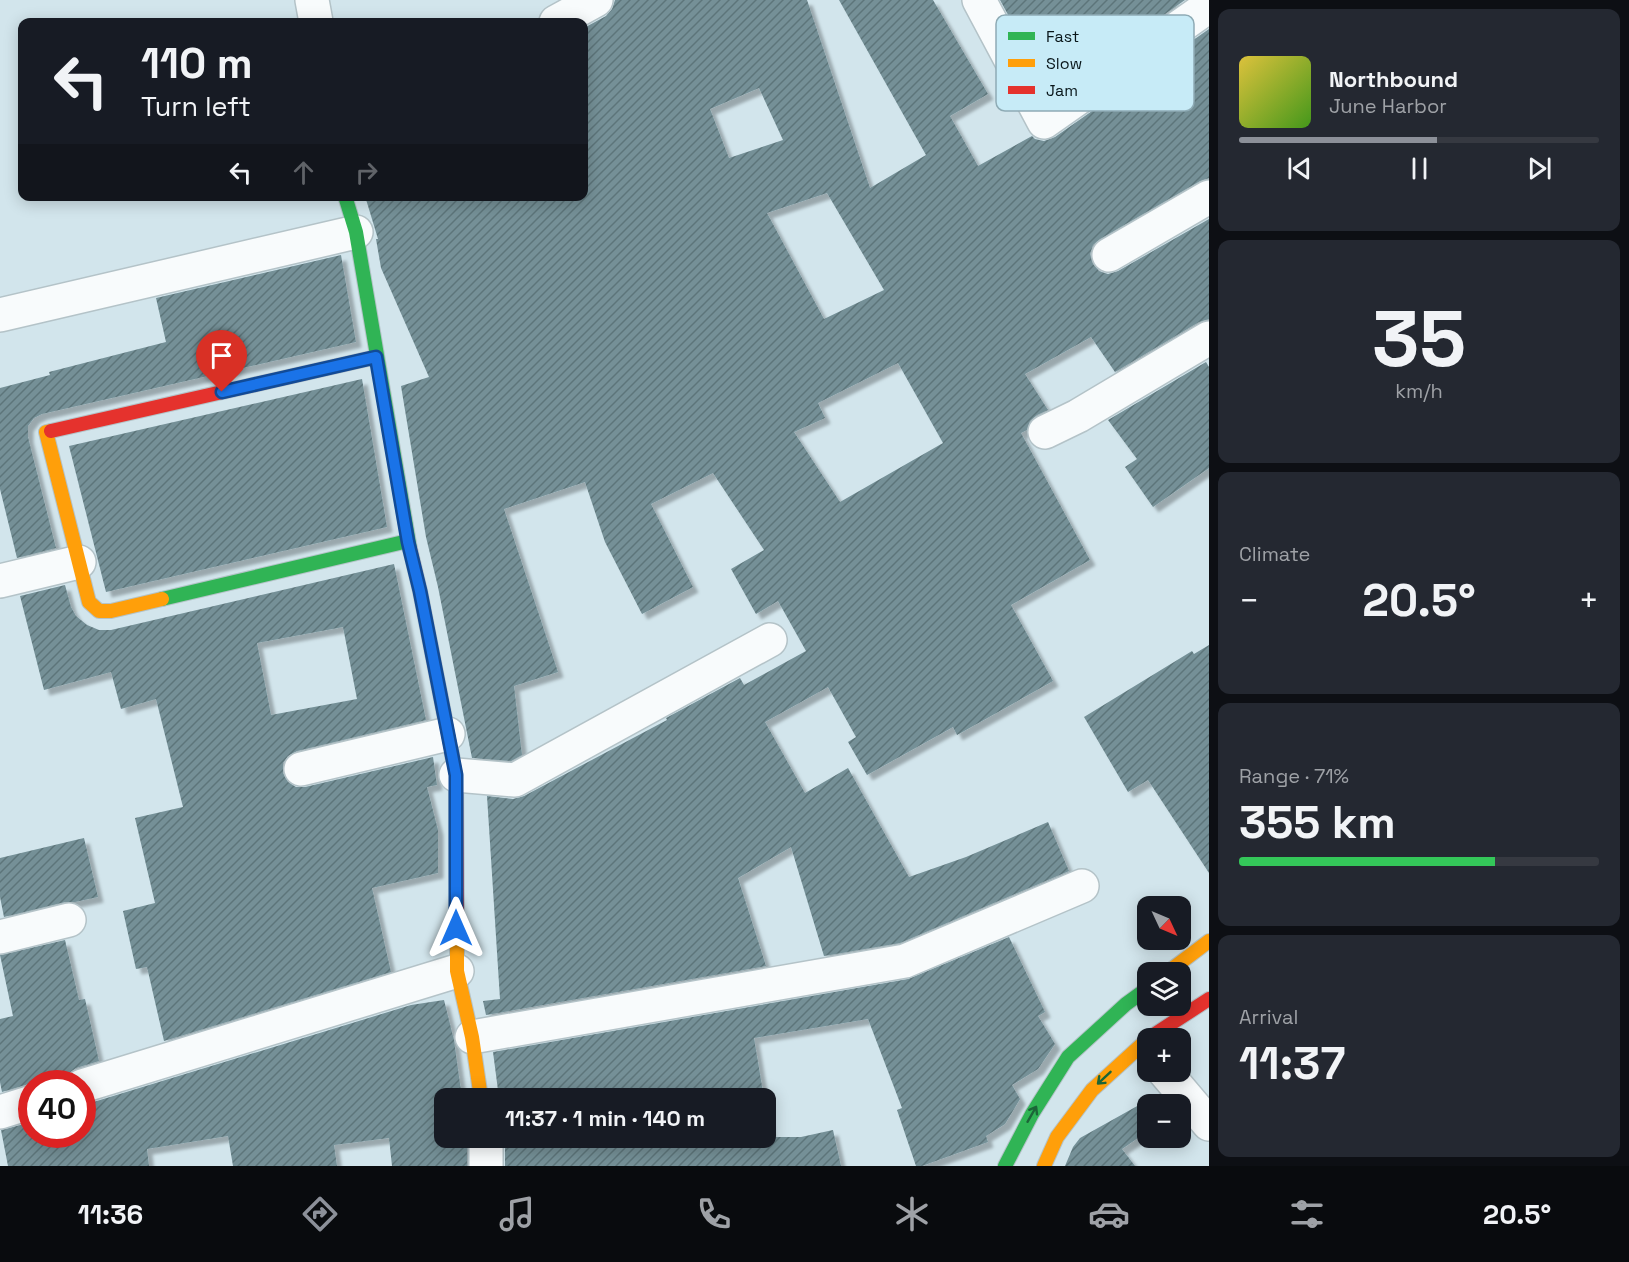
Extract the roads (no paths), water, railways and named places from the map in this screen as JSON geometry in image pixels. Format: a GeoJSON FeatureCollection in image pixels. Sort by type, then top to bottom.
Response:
{"type":"FeatureCollection","features":[{"type":"Feature","properties":{"kind":"street"},"geometry":{"type":"LineString","coordinates":[[312,0],[315,18]]}},
{"type":"Feature","properties":{"kind":"street"},"geometry":{"type":"LineString","coordinates":[[563,18],[596,0]]}},
{"type":"Feature","properties":{"kind":"street"},"geometry":{"type":"LineString","coordinates":[[979,0],[996,32]]}},
{"type":"Feature","properties":{"kind":"street"},"geometry":{"type":"LineString","coordinates":[[1194,17],[1209,6]]}},
{"type":"Feature","properties":{"kind":"street"},"geometry":{"type":"LineString","coordinates":[[1038,111],[1044,122],[1060,111]]}},
{"type":"Feature","properties":{"kind":"street"},"geometry":{"type":"LineString","coordinates":[[1109,255],[1209,197]]}},
{"type":"Feature","properties":{"kind":"street"},"geometry":{"type":"LineString","coordinates":[[347,201],[356,232],[408,542],[420,591],[456,775],[457,971],[472,1037],[480,1088]]}},
{"type":"Feature","properties":{"kind":"street"},"geometry":{"type":"LineString","coordinates":[[0,315],[356,232]]}},
{"type":"Feature","properties":{"kind":"street"},"geometry":{"type":"LineString","coordinates":[[1045,432],[1078,416],[1209,338]]}},
{"type":"Feature","properties":{"kind":"street"},"geometry":{"type":"LineString","coordinates":[[376,357],[46,432],[89,602],[99,611],[111,611],[408,542]]}},
{"type":"Feature","properties":{"kind":"street"},"geometry":{"type":"LineString","coordinates":[[0,581],[80,562]]}},
{"type":"Feature","properties":{"kind":"street"},"geometry":{"type":"LineString","coordinates":[[456,775],[515,780],[770,640]]}},
{"type":"Feature","properties":{"kind":"street"},"geometry":{"type":"LineString","coordinates":[[301,769],[447,734]]}},
{"type":"Feature","properties":{"kind":"street"},"geometry":{"type":"LineString","coordinates":[[472,1037],[905,961],[1082,886]]}},
{"type":"Feature","properties":{"kind":"street"},"geometry":{"type":"LineString","coordinates":[[0,937],[69,920]]}},
{"type":"Feature","properties":{"kind":"street"},"geometry":{"type":"LineString","coordinates":[[1181,962],[1209,941]]}},
{"type":"Feature","properties":{"kind":"street"},"geometry":{"type":"LineString","coordinates":[[96,1082],[457,971]]}},
{"type":"Feature","properties":{"kind":"street"},"geometry":{"type":"LineString","coordinates":[[1005,1166],[1032,1114],[1068,1057],[1137,996]]}},
{"type":"Feature","properties":{"kind":"street"},"geometry":{"type":"LineString","coordinates":[[1166,1028],[1209,999]]}},
{"type":"Feature","properties":{"kind":"street"},"geometry":{"type":"LineString","coordinates":[[1044,1166],[1057,1137],[1092,1090],[1137,1050]]}},
{"type":"Feature","properties":{"kind":"street"},"geometry":{"type":"LineString","coordinates":[[1173,1082],[1209,1124]]}},
{"type":"Feature","properties":{"kind":"street"},"geometry":{"type":"LineString","coordinates":[[0,1112],[18,1106]]}},
{"type":"Feature","properties":{"kind":"street"},"geometry":{"type":"LineString","coordinates":[[486,1148],[486,1166]]}}]}
